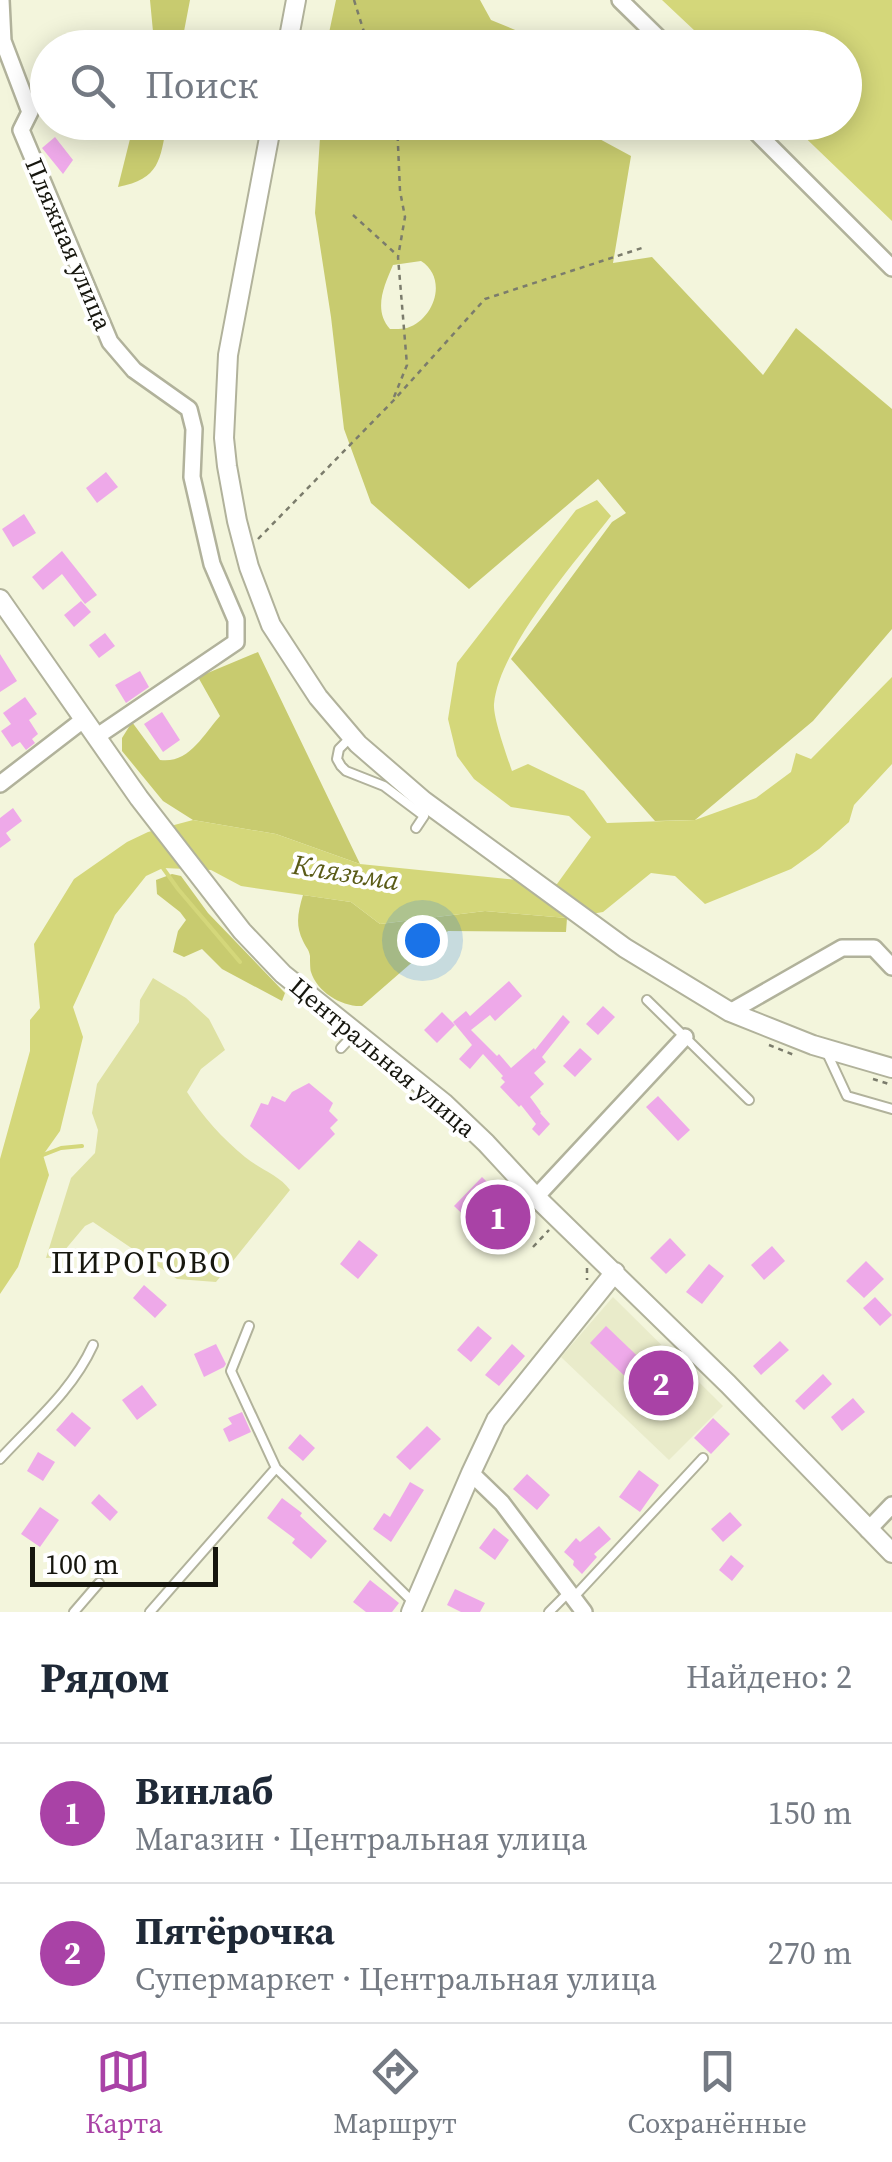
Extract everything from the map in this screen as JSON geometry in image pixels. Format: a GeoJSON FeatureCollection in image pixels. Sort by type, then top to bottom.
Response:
{"type":"FeatureCollection","features":[{"type":"Feature","properties":{"kind":"street"},"geometry":{"type":"LineString","coordinates":[[290,30],[296,0]]}},
{"type":"Feature","properties":{"kind":"street"},"geometry":{"type":"LineString","coordinates":[[620,0],[651,30]]}},
{"type":"Feature","properties":{"kind":"street","name":"Пляжная улица"},"geometry":{"type":"LineString","coordinates":[[1,9],[3,41],[30,112],[21,130],[110,342],[134,370],[190,409],[194,429],[192,478],[212,564],[236,620],[236,642],[96,736]]}},
{"type":"Feature","properties":{"kind":"street"},"geometry":{"type":"LineString","coordinates":[[269,140],[228,355],[226,466],[249,567],[271,625],[318,697],[352,736],[424,801],[626,948],[730,1012],[892,1068]]}},
{"type":"Feature","properties":{"kind":"street"},"geometry":{"type":"LineString","coordinates":[[764,140],[892,268]]}},
{"type":"Feature","properties":{"kind":"street"},"geometry":{"type":"LineString","coordinates":[[0,599],[96,736]]}},
{"type":"Feature","properties":{"kind":"street"},"geometry":{"type":"LineString","coordinates":[[0,784],[83,720]]}},
{"type":"Feature","properties":{"kind":"street","name":"Центральная улица"},"geometry":{"type":"LineString","coordinates":[[96,736],[138,798],[216,898],[284,974],[444,1102],[728,1384],[892,1554]]}},
{"type":"Feature","properties":{"kind":"street"},"geometry":{"type":"LineString","coordinates":[[730,1012],[842,948],[874,948],[892,968]]}},
{"type":"Feature","properties":{"kind":"street"},"geometry":{"type":"LineString","coordinates":[[536,1197],[685,1036]]}},
{"type":"Feature","properties":{"kind":"street"},"geometry":{"type":"LineString","coordinates":[[413,1608],[496,1420],[615,1272]]}},
{"type":"Feature","properties":{"kind":"street"},"geometry":{"type":"LineString","coordinates":[[470,1472],[502,1502],[584,1612]]}},
{"type":"Feature","properties":{"kind":"street"},"geometry":{"type":"LineString","coordinates":[[868,1530],[892,1505]]}},
{"type":"Feature","properties":{"kind":"lane"},"geometry":{"type":"LineString","coordinates":[[352,736],[339,749],[341,766],[384,786],[424,816],[416,828]]}},
{"type":"Feature","properties":{"kind":"lane"},"geometry":{"type":"LineString","coordinates":[[647,1000],[749,1100]]}},
{"type":"Feature","properties":{"kind":"lane"},"geometry":{"type":"LineString","coordinates":[[342,1048],[356,1032]]}},
{"type":"Feature","properties":{"kind":"lane"},"geometry":{"type":"LineString","coordinates":[[826,1048],[847,1096],[892,1109]]}},
{"type":"Feature","properties":{"kind":"lane"},"geometry":{"type":"LineString","coordinates":[[249,1326],[231,1370],[276,1468],[413,1608]]}},
{"type":"Feature","properties":{"kind":"lane"},"geometry":{"type":"LineString","coordinates":[[0,1459],[68,1389],[92,1345]]}},
{"type":"Feature","properties":{"kind":"lane"},"geometry":{"type":"LineString","coordinates":[[549,1612],[571,1595],[703,1458]]}},
{"type":"Feature","properties":{"kind":"lane"},"geometry":{"type":"LineString","coordinates":[[150,1612],[276,1468]]}},
{"type":"Feature","properties":{"kind":"lane"},"geometry":{"type":"LineString","coordinates":[[74,1612],[98,1583]]}},
{"type":"Feature","properties":{"kind":"path"},"geometry":{"type":"LineString","coordinates":[[354,0],[363,30]]}},
{"type":"Feature","properties":{"kind":"path"},"geometry":{"type":"LineString","coordinates":[[393,402],[406,365],[398,257],[405,217],[398,140]]}},
{"type":"Feature","properties":{"kind":"path"},"geometry":{"type":"LineString","coordinates":[[353,214],[398,257]]}},
{"type":"Feature","properties":{"kind":"path"},"geometry":{"type":"LineString","coordinates":[[255,527],[258,540],[393,402],[485,299],[645,247]]}},
{"type":"Feature","properties":{"kind":"path"},"geometry":{"type":"LineString","coordinates":[[533,1247],[550,1228]]}},
{"type":"Feature","properties":{"kind":"path"},"geometry":{"type":"LineString","coordinates":[[586,1263],[587,1280]]}},
{"type":"Feature","properties":{"kind":"shaded area"},"geometry":{"type":"Polygon","coordinates":[[[150,0],[190,0],[184,30],[153,30],[150,0]]]}},
{"type":"Feature","properties":{"kind":"shaded area"},"geometry":{"type":"Polygon","coordinates":[[[336,0],[480,0],[491,20],[515,30],[330,30],[336,0]]]}},
{"type":"Feature","properties":{"kind":"shaded area"},"geometry":{"type":"Polygon","coordinates":[[[130,140],[163,140],[150,173],[118,187],[130,140]]]}},
{"type":"Feature","properties":{"kind":"shaded area"},"geometry":{"type":"Polygon","coordinates":[[[320,140],[601,140],[631,156],[613,263],[652,257],[763,375],[796,328],[892,409],[892,629],[813,721],[695,820],[655,821],[511,659],[612,522],[626,513],[598,479],[469,589],[371,503],[344,429],[315,213],[320,140]],[[421,261],[393,265],[381,306],[390,329],[406,328],[425,316],[435,298],[434,277],[421,261]]]}},
{"type":"Feature","properties":{"kind":"shaded area"},"geometry":{"type":"Polygon","coordinates":[[[258,652],[360,864],[276,834],[193,820],[163,801],[122,751],[122,738],[132,722],[160,760],[187,753],[220,716],[198,677],[258,652]]]}},
{"type":"Feature","properties":{"kind":"shaded area"},"geometry":{"type":"Polygon","coordinates":[[[172,874],[181,876],[208,913],[285,993],[282,1001],[222,969],[202,949],[184,957],[173,952],[178,931],[186,920],[157,894],[156,880],[172,874]]]}},
{"type":"Feature","properties":{"kind":"shaded area"},"geometry":{"type":"Polygon","coordinates":[[[303,895],[351,902],[380,924],[485,911],[567,918],[566,932],[448,931],[362,1006],[354,1006],[331,997],[314,979],[310,954],[298,924],[303,895]]]}},
{"type":"Feature","properties":{"kind":"shaded area"},"geometry":{"type":"Polygon","coordinates":[[[153,978],[186,998],[209,1019],[225,1050],[201,1069],[187,1092],[228,1142],[290,1190],[216,1282],[177,1279],[93,1222],[59,1257],[46,1258],[71,1178],[95,1153],[98,1130],[92,1113],[97,1084],[139,1022],[140,1000],[153,978]]]}},
{"type":"Feature","properties":{"kind":"shaded area"},"geometry":{"type":"Polygon","coordinates":[[[613,1297],[723,1406],[669,1460],[561,1357],[613,1297]]]}},
{"type":"Feature","properties":{"kind":"water"},"geometry":{"type":"Polygon","coordinates":[[[662,0],[892,0],[892,221],[808,140],[862,140],[862,30],[694,30],[662,0]]]}},
{"type":"Feature","properties":{"kind":"water","name":"Клязьма"},"geometry":{"type":"Polygon","coordinates":[[[597,500],[611,516],[541,606],[509,657],[499,682],[494,710],[512,771],[528,764],[584,791],[607,823],[695,820],[756,798],[791,772],[796,753],[811,759],[892,677],[892,764],[854,805],[849,822],[791,869],[705,904],[675,876],[651,873],[603,912],[567,918],[485,911],[380,924],[351,902],[241,886],[211,870],[163,868],[146,876],[115,915],[73,1007],[83,1037],[60,1131],[43,1155],[49,1175],[18,1267],[0,1294],[0,1159],[30,1051],[30,1020],[40,1008],[34,944],[74,879],[127,842],[193,820],[276,834],[360,864],[557,884],[591,837],[569,816],[511,807],[474,779],[457,756],[448,719],[457,663],[576,510],[597,500]]]}},
{"type":"Feature","properties":{"kind":"building"},"geometry":{"type":"Polygon","coordinates":[[[57,140],[73,160],[63,174],[42,148],[57,140]]]}},
{"type":"Feature","properties":{"kind":"building"},"geometry":{"type":"Polygon","coordinates":[[[106,472],[118,487],[97,503],[86,488],[106,472]]]}},
{"type":"Feature","properties":{"kind":"building"},"geometry":{"type":"Polygon","coordinates":[[[24,514],[36,533],[13,547],[2,529],[24,514]]]}},
{"type":"Feature","properties":{"kind":"building"},"geometry":{"type":"Polygon","coordinates":[[[62,551],[97,595],[85,604],[62,574],[43,590],[32,577],[62,551]]]}},
{"type":"Feature","properties":{"kind":"building"},"geometry":{"type":"Polygon","coordinates":[[[81,601],[91,612],[74,627],[64,615],[81,601]]]}},
{"type":"Feature","properties":{"kind":"building"},"geometry":{"type":"Polygon","coordinates":[[[105,633],[115,646],[99,658],[89,645],[105,633]]]}},
{"type":"Feature","properties":{"kind":"building"},"geometry":{"type":"Polygon","coordinates":[[[0,654],[17,681],[0,692],[0,654]]]}},
{"type":"Feature","properties":{"kind":"building"},"geometry":{"type":"Polygon","coordinates":[[[140,671],[149,687],[126,703],[115,685],[140,671]]]}},
{"type":"Feature","properties":{"kind":"building"},"geometry":{"type":"Polygon","coordinates":[[[25,697],[37,714],[29,720],[38,734],[26,750],[20,742],[12,747],[1,731],[11,724],[3,713],[25,697]]]}},
{"type":"Feature","properties":{"kind":"building"},"geometry":{"type":"Polygon","coordinates":[[[162,712],[180,740],[163,752],[144,724],[162,712]]]}},
{"type":"Feature","properties":{"kind":"building"},"geometry":{"type":"Polygon","coordinates":[[[13,808],[22,821],[6,833],[11,840],[0,848],[0,818],[13,808]]]}},
{"type":"Feature","properties":{"kind":"building"},"geometry":{"type":"Polygon","coordinates":[[[509,981],[522,996],[495,1021],[490,1015],[471,1030],[511,1068],[535,1050],[563,1015],[570,1022],[542,1057],[546,1062],[534,1073],[544,1084],[530,1097],[550,1124],[539,1136],[532,1129],[536,1124],[521,1105],[500,1087],[505,1082],[503,1076],[483,1054],[470,1069],[459,1059],[472,1045],[453,1022],[466,1011],[470,1016],[509,981]]]}},
{"type":"Feature","properties":{"kind":"building"},"geometry":{"type":"Polygon","coordinates":[[[603,1006],[615,1017],[598,1035],[586,1024],[603,1006]]]}},
{"type":"Feature","properties":{"kind":"building"},"geometry":{"type":"Polygon","coordinates":[[[442,1012],[455,1025],[437,1043],[424,1030],[442,1012]]]}},
{"type":"Feature","properties":{"kind":"building"},"geometry":{"type":"Polygon","coordinates":[[[580,1048],[592,1059],[575,1077],[563,1066],[580,1048]]]}},
{"type":"Feature","properties":{"kind":"building"},"geometry":{"type":"Polygon","coordinates":[[[309,1083],[333,1103],[329,1111],[338,1120],[330,1128],[335,1134],[299,1170],[250,1126],[261,1103],[268,1105],[272,1096],[285,1102],[292,1092],[309,1083]]]}},
{"type":"Feature","properties":{"kind":"building"},"geometry":{"type":"Polygon","coordinates":[[[658,1096],[690,1130],[678,1141],[646,1107],[658,1096]]]}},
{"type":"Feature","properties":{"kind":"building"},"geometry":{"type":"Polygon","coordinates":[[[482,1177],[514,1208],[482,1241],[470,1230],[474,1225],[454,1206],[482,1177]]]}},
{"type":"Feature","properties":{"kind":"building"},"geometry":{"type":"Polygon","coordinates":[[[670,1238],[686,1255],[666,1274],[650,1258],[670,1238]]]}},
{"type":"Feature","properties":{"kind":"building"},"geometry":{"type":"Polygon","coordinates":[[[359,1240],[378,1255],[358,1279],[340,1264],[359,1240]]]}},
{"type":"Feature","properties":{"kind":"building"},"geometry":{"type":"Polygon","coordinates":[[[772,1246],[785,1261],[764,1280],[751,1265],[772,1246]]]}},
{"type":"Feature","properties":{"kind":"building"},"geometry":{"type":"Polygon","coordinates":[[[866,1261],[884,1279],[864,1298],[846,1281],[866,1261]]]}},
{"type":"Feature","properties":{"kind":"building"},"geometry":{"type":"Polygon","coordinates":[[[709,1264],[724,1276],[702,1304],[686,1292],[709,1264]]]}},
{"type":"Feature","properties":{"kind":"building"},"geometry":{"type":"Polygon","coordinates":[[[144,1285],[167,1305],[155,1318],[133,1298],[144,1285]]]}},
{"type":"Feature","properties":{"kind":"building"},"geometry":{"type":"Polygon","coordinates":[[[875,1297],[892,1315],[880,1326],[863,1308],[875,1297]]]}},
{"type":"Feature","properties":{"kind":"building"},"geometry":{"type":"Polygon","coordinates":[[[478,1326],[492,1338],[471,1362],[457,1350],[478,1326]]]}},
{"type":"Feature","properties":{"kind":"building"},"geometry":{"type":"Polygon","coordinates":[[[606,1326],[652,1370],[662,1360],[684,1382],[660,1406],[590,1343],[606,1326]]]}},
{"type":"Feature","properties":{"kind":"building"},"geometry":{"type":"Polygon","coordinates":[[[780,1341],[789,1350],[761,1375],[753,1366],[780,1341]]]}},
{"type":"Feature","properties":{"kind":"building"},"geometry":{"type":"Polygon","coordinates":[[[216,1344],[226,1364],[204,1377],[194,1354],[216,1344]]]}},
{"type":"Feature","properties":{"kind":"building"},"geometry":{"type":"Polygon","coordinates":[[[512,1344],[525,1356],[499,1386],[485,1375],[512,1344]]]}},
{"type":"Feature","properties":{"kind":"building"},"geometry":{"type":"Polygon","coordinates":[[[823,1374],[832,1384],[804,1410],[795,1401],[823,1374]]]}},
{"type":"Feature","properties":{"kind":"building"},"geometry":{"type":"Polygon","coordinates":[[[142,1385],[157,1405],[137,1420],[122,1400],[142,1385]]]}},
{"type":"Feature","properties":{"kind":"building"},"geometry":{"type":"Polygon","coordinates":[[[853,1398],[865,1412],[842,1431],[831,1417],[853,1398]]]}},
{"type":"Feature","properties":{"kind":"building"},"geometry":{"type":"Polygon","coordinates":[[[72,1412],[91,1428],[75,1447],[56,1430],[72,1412]]]}},
{"type":"Feature","properties":{"kind":"building"},"geometry":{"type":"Polygon","coordinates":[[[242,1412],[251,1432],[229,1442],[223,1429],[232,1424],[228,1418],[242,1412]]]}},
{"type":"Feature","properties":{"kind":"building"},"geometry":{"type":"Polygon","coordinates":[[[713,1418],[730,1434],[711,1454],[694,1438],[713,1418]]]}},
{"type":"Feature","properties":{"kind":"building"},"geometry":{"type":"Polygon","coordinates":[[[427,1426],[441,1439],[410,1470],[396,1457],[427,1426]]]}},
{"type":"Feature","properties":{"kind":"building"},"geometry":{"type":"Polygon","coordinates":[[[300,1434],[315,1448],[303,1461],[288,1448],[300,1434]]]}},
{"type":"Feature","properties":{"kind":"building"},"geometry":{"type":"Polygon","coordinates":[[[38,1452],[55,1462],[43,1481],[27,1471],[38,1452]]]}},
{"type":"Feature","properties":{"kind":"building"},"geometry":{"type":"Polygon","coordinates":[[[639,1470],[659,1485],[640,1512],[619,1497],[639,1470]]]}},
{"type":"Feature","properties":{"kind":"building"},"geometry":{"type":"Polygon","coordinates":[[[527,1474],[550,1495],[537,1510],[513,1489],[527,1474]]]}},
{"type":"Feature","properties":{"kind":"building"},"geometry":{"type":"Polygon","coordinates":[[[410,1482],[424,1490],[391,1542],[373,1529],[384,1513],[390,1517],[410,1482]]]}},
{"type":"Feature","properties":{"kind":"building"},"geometry":{"type":"Polygon","coordinates":[[[99,1494],[118,1512],[110,1521],[91,1503],[99,1494]]]}},
{"type":"Feature","properties":{"kind":"building"},"geometry":{"type":"Polygon","coordinates":[[[282,1498],[327,1541],[311,1559],[292,1543],[295,1539],[267,1518],[282,1498]]]}},
{"type":"Feature","properties":{"kind":"building"},"geometry":{"type":"Polygon","coordinates":[[[40,1507],[59,1520],[40,1547],[21,1534],[40,1507]]]}},
{"type":"Feature","properties":{"kind":"building"},"geometry":{"type":"Polygon","coordinates":[[[730,1512],[742,1525],[723,1542],[711,1529],[730,1512]]]}},
{"type":"Feature","properties":{"kind":"building"},"geometry":{"type":"Polygon","coordinates":[[[599,1526],[611,1539],[594,1554],[597,1557],[582,1574],[564,1552],[576,1538],[580,1542],[599,1526]]]}},
{"type":"Feature","properties":{"kind":"building"},"geometry":{"type":"Polygon","coordinates":[[[494,1528],[509,1540],[495,1560],[479,1548],[494,1528]]]}},
{"type":"Feature","properties":{"kind":"building"},"geometry":{"type":"Polygon","coordinates":[[[731,1555],[744,1566],[732,1581],[719,1570],[731,1555]]]}},
{"type":"Feature","properties":{"kind":"building"},"geometry":{"type":"Polygon","coordinates":[[[370,1580],[399,1603],[392,1612],[366,1612],[353,1602],[370,1580]]]}},
{"type":"Feature","properties":{"kind":"building"},"geometry":{"type":"Polygon","coordinates":[[[455,1589],[485,1603],[480,1612],[461,1612],[447,1605],[455,1589]]]}},
{"type":"Feature","properties":{"kind":"waterway"},"geometry":{"type":"LineString","coordinates":[[163,868],[240,962]]}},
{"type":"Feature","properties":{"kind":"waterway"},"geometry":{"type":"LineString","coordinates":[[43,1155],[82,1146]]}},
{"type":"Feature","properties":{"kind":"place","name":"Винлаб"},"geometry":{"type":"Point","coordinates":[498,1217]}},
{"type":"Feature","properties":{"kind":"place","name":"Пятёрочка"},"geometry":{"type":"Point","coordinates":[661,1383]}},
{"type":"Feature","properties":{"kind":"district","name":"ПИРОГОВО"},"geometry":{"type":"Point","coordinates":[142,1263]}}]}
